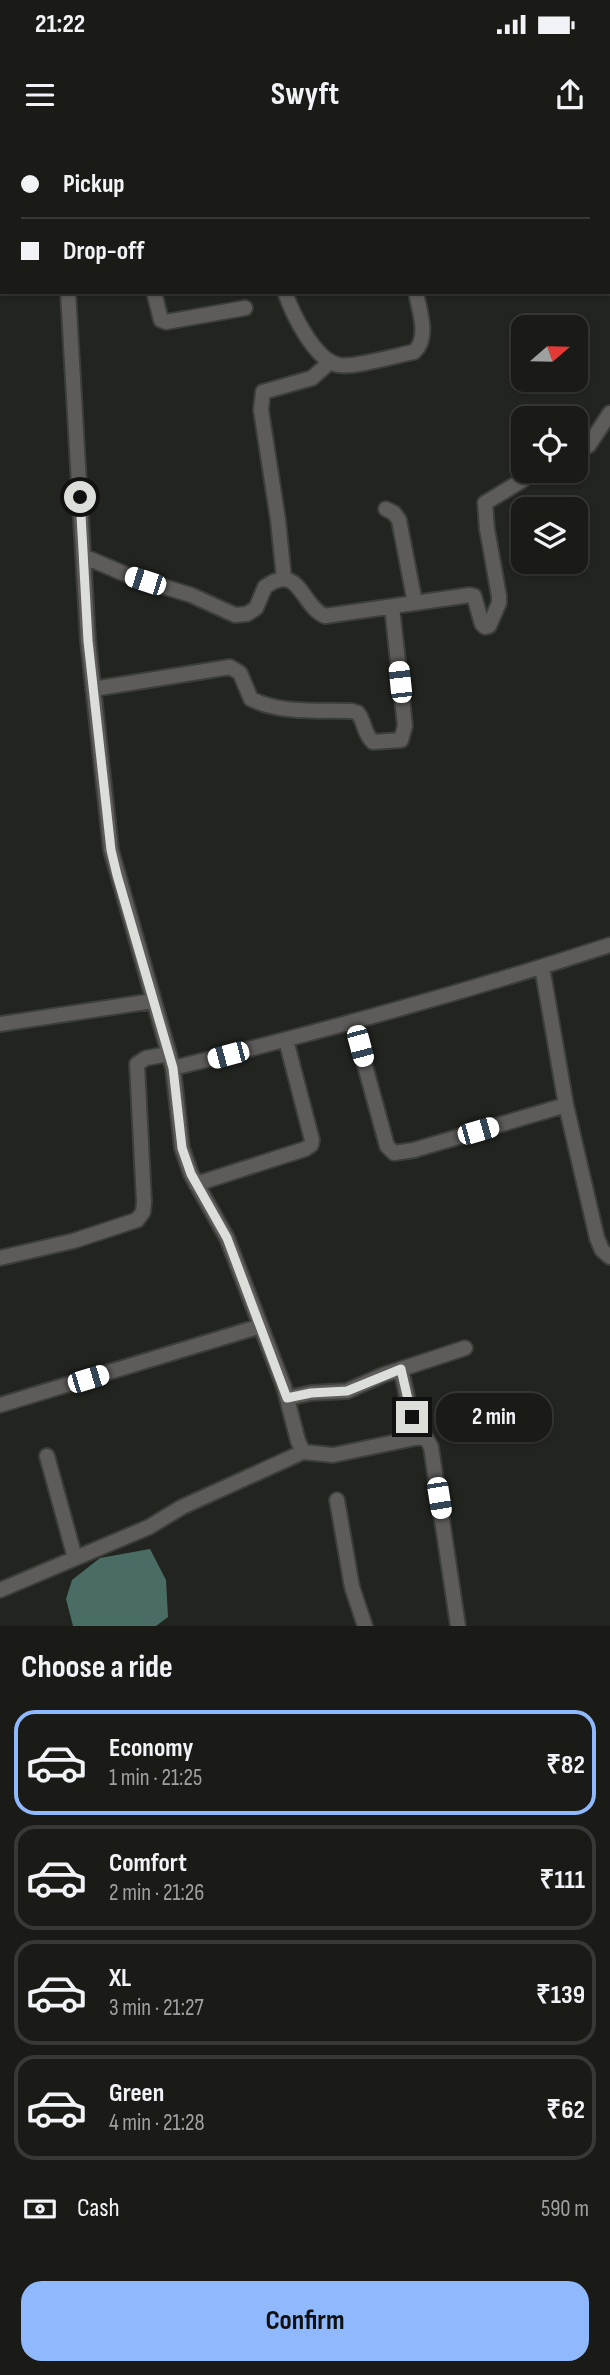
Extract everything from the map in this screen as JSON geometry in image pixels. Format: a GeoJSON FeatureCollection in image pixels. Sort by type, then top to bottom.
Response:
{"type":"FeatureCollection","features":[{"type":"Feature","properties":{"kind":"street"},"geometry":{"type":"LineString","coordinates":[[68,294],[93,689],[111,850],[173,1068],[182,1148],[197,1184],[227,1238],[287,1398],[303,1452]]}},
{"type":"Feature","properties":{"kind":"street"},"geometry":{"type":"LineString","coordinates":[[154,294],[161,320],[166,321],[245,308]]}},
{"type":"Feature","properties":{"kind":"street"},"geometry":{"type":"LineString","coordinates":[[286,294],[299,326],[330,362],[343,366],[414,352],[423,338],[416,294]]}},
{"type":"Feature","properties":{"kind":"street"},"geometry":{"type":"LineString","coordinates":[[284,579],[261,396],[263,392],[312,378],[330,362]]}},
{"type":"Feature","properties":{"kind":"street"},"geometry":{"type":"LineString","coordinates":[[588,446],[610,413]]}},
{"type":"Feature","properties":{"kind":"street"},"geometry":{"type":"LineString","coordinates":[[83,556],[132,577],[191,595],[234,615],[247,614],[256,608],[265,587],[290,579],[316,611],[325,616],[470,594],[478,603],[485,627],[489,626],[499,603],[485,503],[519,483]]}},
{"type":"Feature","properties":{"kind":"street"},"geometry":{"type":"LineString","coordinates":[[387,509],[399,520],[415,603]]}},
{"type":"Feature","properties":{"kind":"street"},"geometry":{"type":"LineString","coordinates":[[93,689],[230,667],[240,673],[251,699],[260,704],[282,708],[352,711],[358,713],[363,720],[367,736],[373,742],[401,740],[405,726],[393,607]]}},
{"type":"Feature","properties":{"kind":"street"},"geometry":{"type":"LineString","coordinates":[[173,1068],[353,1022],[610,945]]}},
{"type":"Feature","properties":{"kind":"street"},"geometry":{"type":"LineString","coordinates":[[542,967],[566,1105],[597,1238],[602,1250],[610,1256]]}},
{"type":"Feature","properties":{"kind":"street"},"geometry":{"type":"LineString","coordinates":[[0,1024],[153,1001]]}},
{"type":"Feature","properties":{"kind":"street"},"geometry":{"type":"LineString","coordinates":[[353,1022],[387,1146],[394,1153],[414,1150],[566,1105]]}},
{"type":"Feature","properties":{"kind":"street"},"geometry":{"type":"LineString","coordinates":[[197,1184],[311,1145],[312,1140],[286,1040]]}},
{"type":"Feature","properties":{"kind":"street"},"geometry":{"type":"LineString","coordinates":[[0,1258],[73,1241],[137,1220],[143,1212],[144,1202],[137,1064],[146,1058],[169,1054]]}},
{"type":"Feature","properties":{"kind":"street"},"geometry":{"type":"LineString","coordinates":[[0,1405],[261,1326]]}},
{"type":"Feature","properties":{"kind":"street"},"geometry":{"type":"LineString","coordinates":[[287,1398],[311,1393],[347,1391],[401,1369],[466,1348]]}},
{"type":"Feature","properties":{"kind":"street"},"geometry":{"type":"LineString","coordinates":[[401,1369],[416,1438]]}},
{"type":"Feature","properties":{"kind":"street"},"geometry":{"type":"LineString","coordinates":[[0,1590],[149,1527],[182,1507],[303,1452],[334,1455],[416,1438],[427,1440],[431,1447],[458,1626]]}},
{"type":"Feature","properties":{"kind":"street"},"geometry":{"type":"LineString","coordinates":[[47,1456],[75,1558]]}},
{"type":"Feature","properties":{"kind":"street"},"geometry":{"type":"LineString","coordinates":[[337,1500],[352,1587],[365,1626]]}},
{"type":"Feature","properties":{"kind":"water"},"geometry":{"type":"Polygon","coordinates":[[[150,1549],[166,1580],[168,1617],[156,1626],[73,1626],[66,1599],[72,1580],[100,1558],[150,1549]]]}},
{"type":"Feature","properties":{"kind":"route"},"geometry":{"type":"LineString","coordinates":[[80,497],[88,641],[111,850],[173,1068],[182,1148],[191,1174],[227,1238],[287,1398],[311,1393],[347,1391],[401,1369],[412,1417]]}}]}
